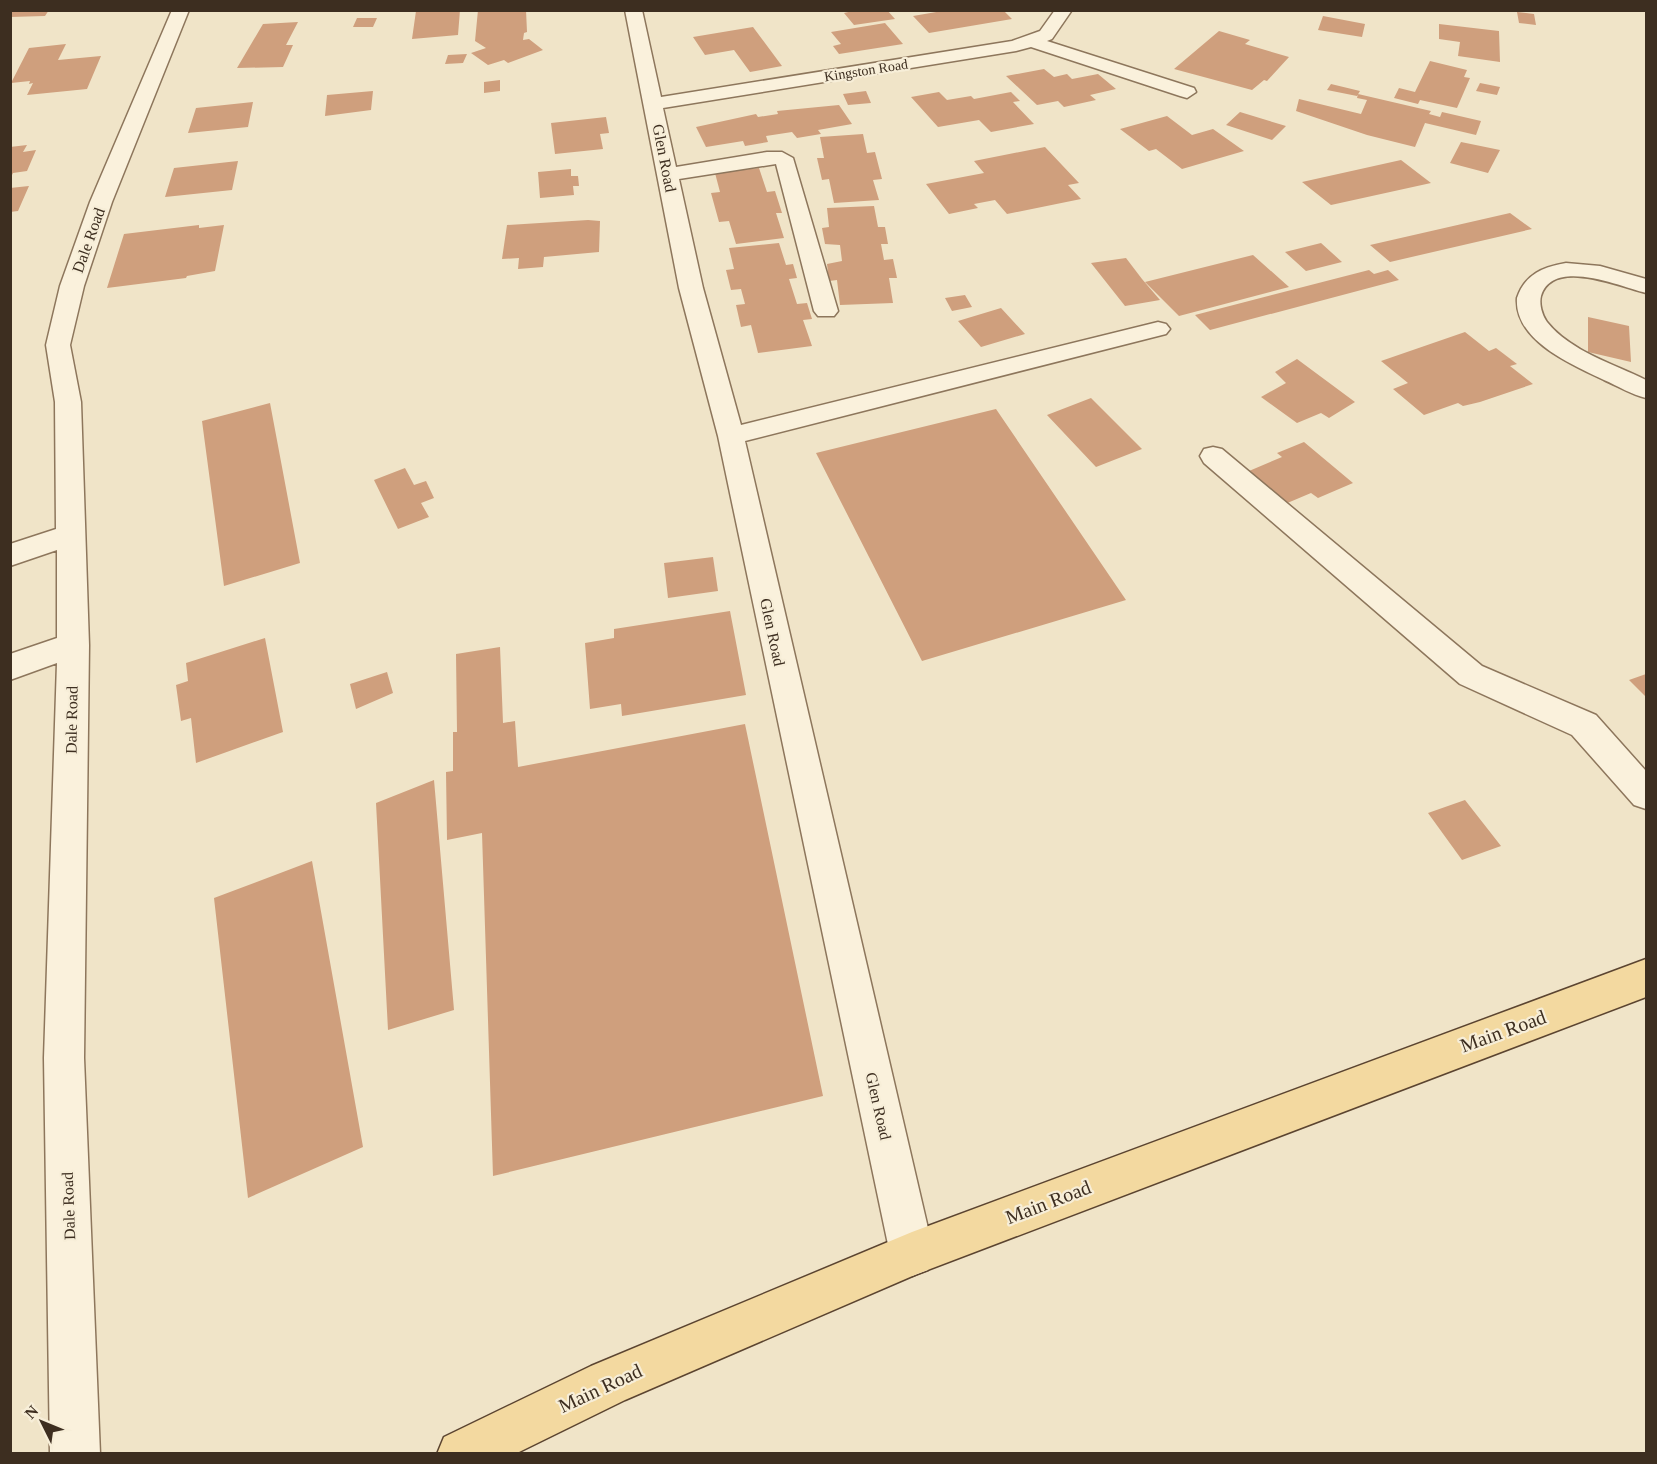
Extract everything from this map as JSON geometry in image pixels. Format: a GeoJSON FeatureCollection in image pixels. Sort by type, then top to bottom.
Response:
{"type":"FeatureCollection","features":[{"type":"Feature","properties":{"kind":"main road","name":"Main Road"},"geometry":{"type":"LineString","coordinates":[[461,1454],[608,1383],[912,1254],[1647,978]]}},
{"type":"Feature","properties":{"kind":"street","name":"Dale Road"},"geometry":{"type":"LineString","coordinates":[[75,1454],[64,1058],[73,645],[68,402],[58,345],[72,286],[101,202],[181,10]]}},
{"type":"Feature","properties":{"kind":"street","name":"Glen Road"},"geometry":{"type":"LineString","coordinates":[[633,10],[691,288],[731,436],[912,1254]]}},
{"type":"Feature","properties":{"kind":"street","name":"Kingston Road"},"geometry":{"type":"LineString","coordinates":[[654,104],[982,52],[1031,41],[1046,35],[1064,10]]}},
{"type":"Feature","properties":{"kind":"street"},"geometry":{"type":"LineString","coordinates":[[1031,41],[1187,92]]}},
{"type":"Feature","properties":{"kind":"street"},"geometry":{"type":"LineString","coordinates":[[668,175],[767,158],[782,158],[786,162],[826,311]]}},
{"type":"Feature","properties":{"kind":"street"},"geometry":{"type":"LineString","coordinates":[[1647,286],[1587,269],[1564,269],[1543,276],[1532,288],[1528,300],[1531,315],[1539,328],[1578,354],[1647,390]]}},
{"type":"Feature","properties":{"kind":"street"},"geometry":{"type":"LineString","coordinates":[[731,436],[1158,329]]}},
{"type":"Feature","properties":{"kind":"street"},"geometry":{"type":"LineString","coordinates":[[1213,456],[1471,675],[1584,725],[1647,794]]}},
{"type":"Feature","properties":{"kind":"street"},"geometry":{"type":"LineString","coordinates":[[10,555],[70,535]]}},
{"type":"Feature","properties":{"kind":"street"},"geometry":{"type":"LineString","coordinates":[[10,667],[73,645]]}},
{"type":"Feature","properties":{"kind":"building"},"geometry":{"type":"Polygon","coordinates":[[[10,10],[49,10],[45,16],[10,17],[10,10]]]}},
{"type":"Feature","properties":{"kind":"building"},"geometry":{"type":"Polygon","coordinates":[[[460,10],[458,35],[412,39],[416,11],[460,10]]]}},
{"type":"Feature","properties":{"kind":"building"},"geometry":{"type":"Polygon","coordinates":[[[478,10],[526,10],[527,32],[524,33],[523,40],[529,39],[543,50],[508,63],[504,60],[488,65],[471,53],[486,48],[475,41],[478,10]]]}},
{"type":"Feature","properties":{"kind":"building"},"geometry":{"type":"Polygon","coordinates":[[[857,10],[887,10],[895,19],[854,25],[844,13],[857,10]]]}},
{"type":"Feature","properties":{"kind":"building"},"geometry":{"type":"Polygon","coordinates":[[[948,10],[1003,10],[1012,19],[929,33],[913,16],[948,10]]]}},
{"type":"Feature","properties":{"kind":"building"},"geometry":{"type":"Polygon","coordinates":[[[1517,12],[1534,14],[1536,25],[1519,23],[1517,12]]]}},
{"type":"Feature","properties":{"kind":"building"},"geometry":{"type":"Polygon","coordinates":[[[1323,16],[1365,24],[1362,37],[1318,30],[1323,16]]]}},
{"type":"Feature","properties":{"kind":"building"},"geometry":{"type":"Polygon","coordinates":[[[357,18],[377,18],[373,27],[353,27],[357,18]]]}},
{"type":"Feature","properties":{"kind":"building"},"geometry":{"type":"Polygon","coordinates":[[[298,22],[286,45],[293,45],[283,67],[237,68],[263,24],[298,22]]]}},
{"type":"Feature","properties":{"kind":"building"},"geometry":{"type":"Polygon","coordinates":[[[885,23],[903,44],[839,54],[833,46],[841,44],[831,32],[885,23]]]}},
{"type":"Feature","properties":{"kind":"building"},"geometry":{"type":"Polygon","coordinates":[[[1439,24],[1499,31],[1500,62],[1458,56],[1460,42],[1439,39],[1439,24]]]}},
{"type":"Feature","properties":{"kind":"building"},"geometry":{"type":"Polygon","coordinates":[[[753,27],[782,66],[750,72],[734,50],[705,55],[693,37],[753,27]]]}},
{"type":"Feature","properties":{"kind":"building"},"geometry":{"type":"Polygon","coordinates":[[[1219,31],[1250,40],[1245,44],[1289,57],[1267,81],[1264,80],[1252,90],[1174,69],[1219,31]]]}},
{"type":"Feature","properties":{"kind":"building"},"geometry":{"type":"Polygon","coordinates":[[[66,44],[58,60],[101,56],[87,89],[27,95],[33,83],[29,84],[30,81],[11,83],[29,48],[66,44]]]}},
{"type":"Feature","properties":{"kind":"building"},"geometry":{"type":"Polygon","coordinates":[[[467,54],[463,63],[445,64],[448,55],[467,54]]]}},
{"type":"Feature","properties":{"kind":"building"},"geometry":{"type":"Polygon","coordinates":[[[1430,61],[1467,70],[1464,77],[1470,78],[1457,108],[1420,100],[1418,104],[1394,98],[1399,88],[1415,92],[1430,61]]]}},
{"type":"Feature","properties":{"kind":"building"},"geometry":{"type":"Polygon","coordinates":[[[1044,69],[1054,77],[1067,74],[1072,79],[1098,74],[1116,89],[1090,95],[1096,100],[1064,107],[1058,101],[1037,105],[1006,76],[1044,69]]]}},
{"type":"Feature","properties":{"kind":"building"},"geometry":{"type":"Polygon","coordinates":[[[500,80],[500,91],[484,93],[484,82],[500,80]]]}},
{"type":"Feature","properties":{"kind":"building"},"geometry":{"type":"Polygon","coordinates":[[[1480,83],[1500,87],[1497,95],[1476,91],[1480,83]]]}},
{"type":"Feature","properties":{"kind":"building"},"geometry":{"type":"Polygon","coordinates":[[[1331,84],[1360,91],[1357,96],[1327,90],[1331,84]]]}},
{"type":"Feature","properties":{"kind":"building"},"geometry":{"type":"Polygon","coordinates":[[[373,91],[371,110],[325,116],[327,95],[373,91]]]}},
{"type":"Feature","properties":{"kind":"building"},"geometry":{"type":"Polygon","coordinates":[[[866,91],[871,103],[848,105],[843,94],[866,91]]]}},
{"type":"Feature","properties":{"kind":"building"},"geometry":{"type":"Polygon","coordinates":[[[939,92],[947,100],[971,96],[974,99],[1011,92],[1020,101],[1013,102],[1034,124],[991,132],[979,120],[938,127],[911,97],[939,92]]]}},
{"type":"Feature","properties":{"kind":"building"},"geometry":{"type":"Polygon","coordinates":[[[1358,94],[1431,111],[1429,114],[1440,117],[1442,112],[1481,121],[1476,135],[1425,123],[1415,147],[1367,135],[1296,111],[1299,99],[1361,114],[1367,100],[1357,98],[1358,94]]]}},
{"type":"Feature","properties":{"kind":"building"},"geometry":{"type":"Polygon","coordinates":[[[253,102],[248,127],[188,133],[196,108],[253,102]]]}},
{"type":"Feature","properties":{"kind":"building"},"geometry":{"type":"Polygon","coordinates":[[[839,105],[852,124],[818,130],[821,134],[797,138],[792,132],[766,136],[768,142],[745,146],[743,141],[706,147],[696,127],[756,114],[758,117],[778,114],[777,111],[839,105]]]}},
{"type":"Feature","properties":{"kind":"building"},"geometry":{"type":"Polygon","coordinates":[[[1240,112],[1286,126],[1272,140],[1226,125],[1240,112]]]}},
{"type":"Feature","properties":{"kind":"building"},"geometry":{"type":"Polygon","coordinates":[[[1167,116],[1192,135],[1213,129],[1244,151],[1182,169],[1156,149],[1149,151],[1120,129],[1167,116]]]}},
{"type":"Feature","properties":{"kind":"building"},"geometry":{"type":"Polygon","coordinates":[[[606,117],[609,133],[600,134],[603,149],[555,154],[551,123],[606,117]]]}},
{"type":"Feature","properties":{"kind":"building"},"geometry":{"type":"Polygon","coordinates":[[[863,134],[867,153],[875,152],[882,179],[873,180],[879,200],[834,203],[829,179],[822,180],[817,158],[824,158],[820,137],[863,134]]]}},
{"type":"Feature","properties":{"kind":"building"},"geometry":{"type":"Polygon","coordinates":[[[1461,142],[1500,150],[1488,173],[1450,163],[1461,142]]]}},
{"type":"Feature","properties":{"kind":"building"},"geometry":{"type":"Polygon","coordinates":[[[27,145],[23,152],[36,150],[27,171],[13,173],[10,179],[10,147],[27,145]]]}},
{"type":"Feature","properties":{"kind":"building"},"geometry":{"type":"Polygon","coordinates":[[[1045,147],[1079,183],[1068,185],[1081,199],[1007,214],[995,200],[974,204],[978,208],[949,214],[926,184],[984,173],[974,161],[1045,147]]]}},
{"type":"Feature","properties":{"kind":"building"},"geometry":{"type":"Polygon","coordinates":[[[1401,160],[1431,183],[1331,205],[1302,182],[1401,160]]]}},
{"type":"Feature","properties":{"kind":"building"},"geometry":{"type":"Polygon","coordinates":[[[238,161],[232,190],[165,197],[174,168],[238,161]]]}},
{"type":"Feature","properties":{"kind":"building"},"geometry":{"type":"Polygon","coordinates":[[[759,168],[767,192],[775,191],[782,213],[776,213],[784,238],[736,244],[729,221],[719,222],[711,193],[720,192],[715,173],[759,168]]]}},
{"type":"Feature","properties":{"kind":"building"},"geometry":{"type":"Polygon","coordinates":[[[571,169],[571,176],[578,176],[579,186],[573,186],[574,195],[540,198],[538,172],[571,169]]]}},
{"type":"Feature","properties":{"kind":"building"},"geometry":{"type":"Polygon","coordinates":[[[29,186],[18,211],[10,212],[10,188],[29,186]]]}},
{"type":"Feature","properties":{"kind":"building"},"geometry":{"type":"Polygon","coordinates":[[[874,206],[878,227],[885,227],[888,244],[881,244],[884,260],[893,259],[897,278],[889,278],[893,303],[840,305],[837,280],[829,281],[827,264],[842,261],[840,245],[825,244],[822,228],[829,227],[827,208],[874,206]]]}},
{"type":"Feature","properties":{"kind":"building"},"geometry":{"type":"Polygon","coordinates":[[[1510,213],[1532,229],[1390,262],[1370,245],[1510,213]]]}},
{"type":"Feature","properties":{"kind":"building"},"geometry":{"type":"Polygon","coordinates":[[[600,221],[599,252],[544,257],[543,267],[518,269],[519,258],[502,259],[507,225],[600,221]]]}},
{"type":"Feature","properties":{"kind":"building"},"geometry":{"type":"Polygon","coordinates":[[[199,225],[199,228],[224,225],[215,271],[186,278],[107,288],[124,234],[199,225]]]}},
{"type":"Feature","properties":{"kind":"building"},"geometry":{"type":"Polygon","coordinates":[[[779,243],[786,265],[793,264],[797,278],[789,279],[797,304],[807,303],[812,319],[803,320],[812,346],[758,353],[751,325],[741,327],[736,305],[745,304],[741,289],[731,290],[726,270],[734,269],[729,248],[779,243]]]}},
{"type":"Feature","properties":{"kind":"building"},"geometry":{"type":"Polygon","coordinates":[[[1321,243],[1342,262],[1306,271],[1285,252],[1321,243]]]}},
{"type":"Feature","properties":{"kind":"building"},"geometry":{"type":"Polygon","coordinates":[[[1253,255],[1289,287],[1179,316],[1145,282],[1253,255]]]}},
{"type":"Feature","properties":{"kind":"building"},"geometry":{"type":"Polygon","coordinates":[[[1126,258],[1160,300],[1125,306],[1091,263],[1126,258]]]}},
{"type":"Feature","properties":{"kind":"building"},"geometry":{"type":"Polygon","coordinates":[[[1369,270],[1374,274],[1388,270],[1399,280],[1210,330],[1195,315],[1369,270]]]}},
{"type":"Feature","properties":{"kind":"building"},"geometry":{"type":"Polygon","coordinates":[[[965,295],[972,307],[952,311],[945,298],[965,295]]]}},
{"type":"Feature","properties":{"kind":"building"},"geometry":{"type":"Polygon","coordinates":[[[1001,308],[1025,334],[981,347],[958,321],[1001,308]]]}},
{"type":"Feature","properties":{"kind":"building"},"geometry":{"type":"Polygon","coordinates":[[[1588,317],[1629,326],[1631,362],[1588,352],[1588,317]]]}},
{"type":"Feature","properties":{"kind":"building"},"geometry":{"type":"Polygon","coordinates":[[[1465,332],[1489,351],[1496,348],[1517,364],[1510,366],[1533,384],[1480,402],[1463,406],[1458,403],[1424,415],[1393,389],[1408,383],[1381,361],[1465,332]]]}},
{"type":"Feature","properties":{"kind":"building"},"geometry":{"type":"Polygon","coordinates":[[[1297,359],[1355,402],[1329,418],[1321,413],[1297,423],[1261,397],[1286,383],[1275,372],[1297,359]]]}},
{"type":"Feature","properties":{"kind":"building"},"geometry":{"type":"Polygon","coordinates":[[[1091,398],[1142,449],[1096,467],[1047,415],[1091,398]]]}},
{"type":"Feature","properties":{"kind":"building"},"geometry":{"type":"Polygon","coordinates":[[[270,403],[300,563],[224,586],[202,421],[270,403]]]}},
{"type":"Feature","properties":{"kind":"building"},"geometry":{"type":"Polygon","coordinates":[[[996,409],[1126,600],[922,661],[816,453],[996,409]]]}},
{"type":"Feature","properties":{"kind":"building"},"geometry":{"type":"Polygon","coordinates":[[[1304,442],[1353,483],[1318,498],[1311,493],[1285,504],[1249,471],[1282,457],[1277,453],[1304,442]]]}},
{"type":"Feature","properties":{"kind":"building"},"geometry":{"type":"Polygon","coordinates":[[[405,468],[414,485],[426,481],[434,498],[421,503],[429,517],[398,529],[374,480],[405,468]]]}},
{"type":"Feature","properties":{"kind":"building"},"geometry":{"type":"Polygon","coordinates":[[[713,557],[718,591],[668,598],[664,563],[713,557]]]}},
{"type":"Feature","properties":{"kind":"building"},"geometry":{"type":"Polygon","coordinates":[[[730,611],[746,695],[622,716],[621,704],[590,709],[585,643],[614,638],[614,629],[730,611]]]}},
{"type":"Feature","properties":{"kind":"building"},"geometry":{"type":"Polygon","coordinates":[[[265,638],[283,732],[196,763],[191,718],[181,721],[176,685],[188,681],[186,663],[265,638]]]}},
{"type":"Feature","properties":{"kind":"building"},"geometry":{"type":"Polygon","coordinates":[[[500,647],[503,723],[515,721],[518,767],[745,724],[823,1096],[493,1176],[482,833],[447,840],[446,772],[453,771],[453,732],[457,732],[456,654],[500,647]]]}},
{"type":"Feature","properties":{"kind":"building"},"geometry":{"type":"Polygon","coordinates":[[[387,672],[393,693],[356,709],[350,684],[387,672]]]}},
{"type":"Feature","properties":{"kind":"building"},"geometry":{"type":"Polygon","coordinates":[[[1646,674],[1646,697],[1629,680],[1646,674]]]}},
{"type":"Feature","properties":{"kind":"building"},"geometry":{"type":"Polygon","coordinates":[[[434,780],[454,1010],[388,1030],[376,803],[434,780]]]}},
{"type":"Feature","properties":{"kind":"building"},"geometry":{"type":"Polygon","coordinates":[[[1465,800],[1501,846],[1462,860],[1428,813],[1465,800]]]}},
{"type":"Feature","properties":{"kind":"building"},"geometry":{"type":"Polygon","coordinates":[[[312,861],[363,1147],[248,1198],[214,898],[312,861]]]}}]}
